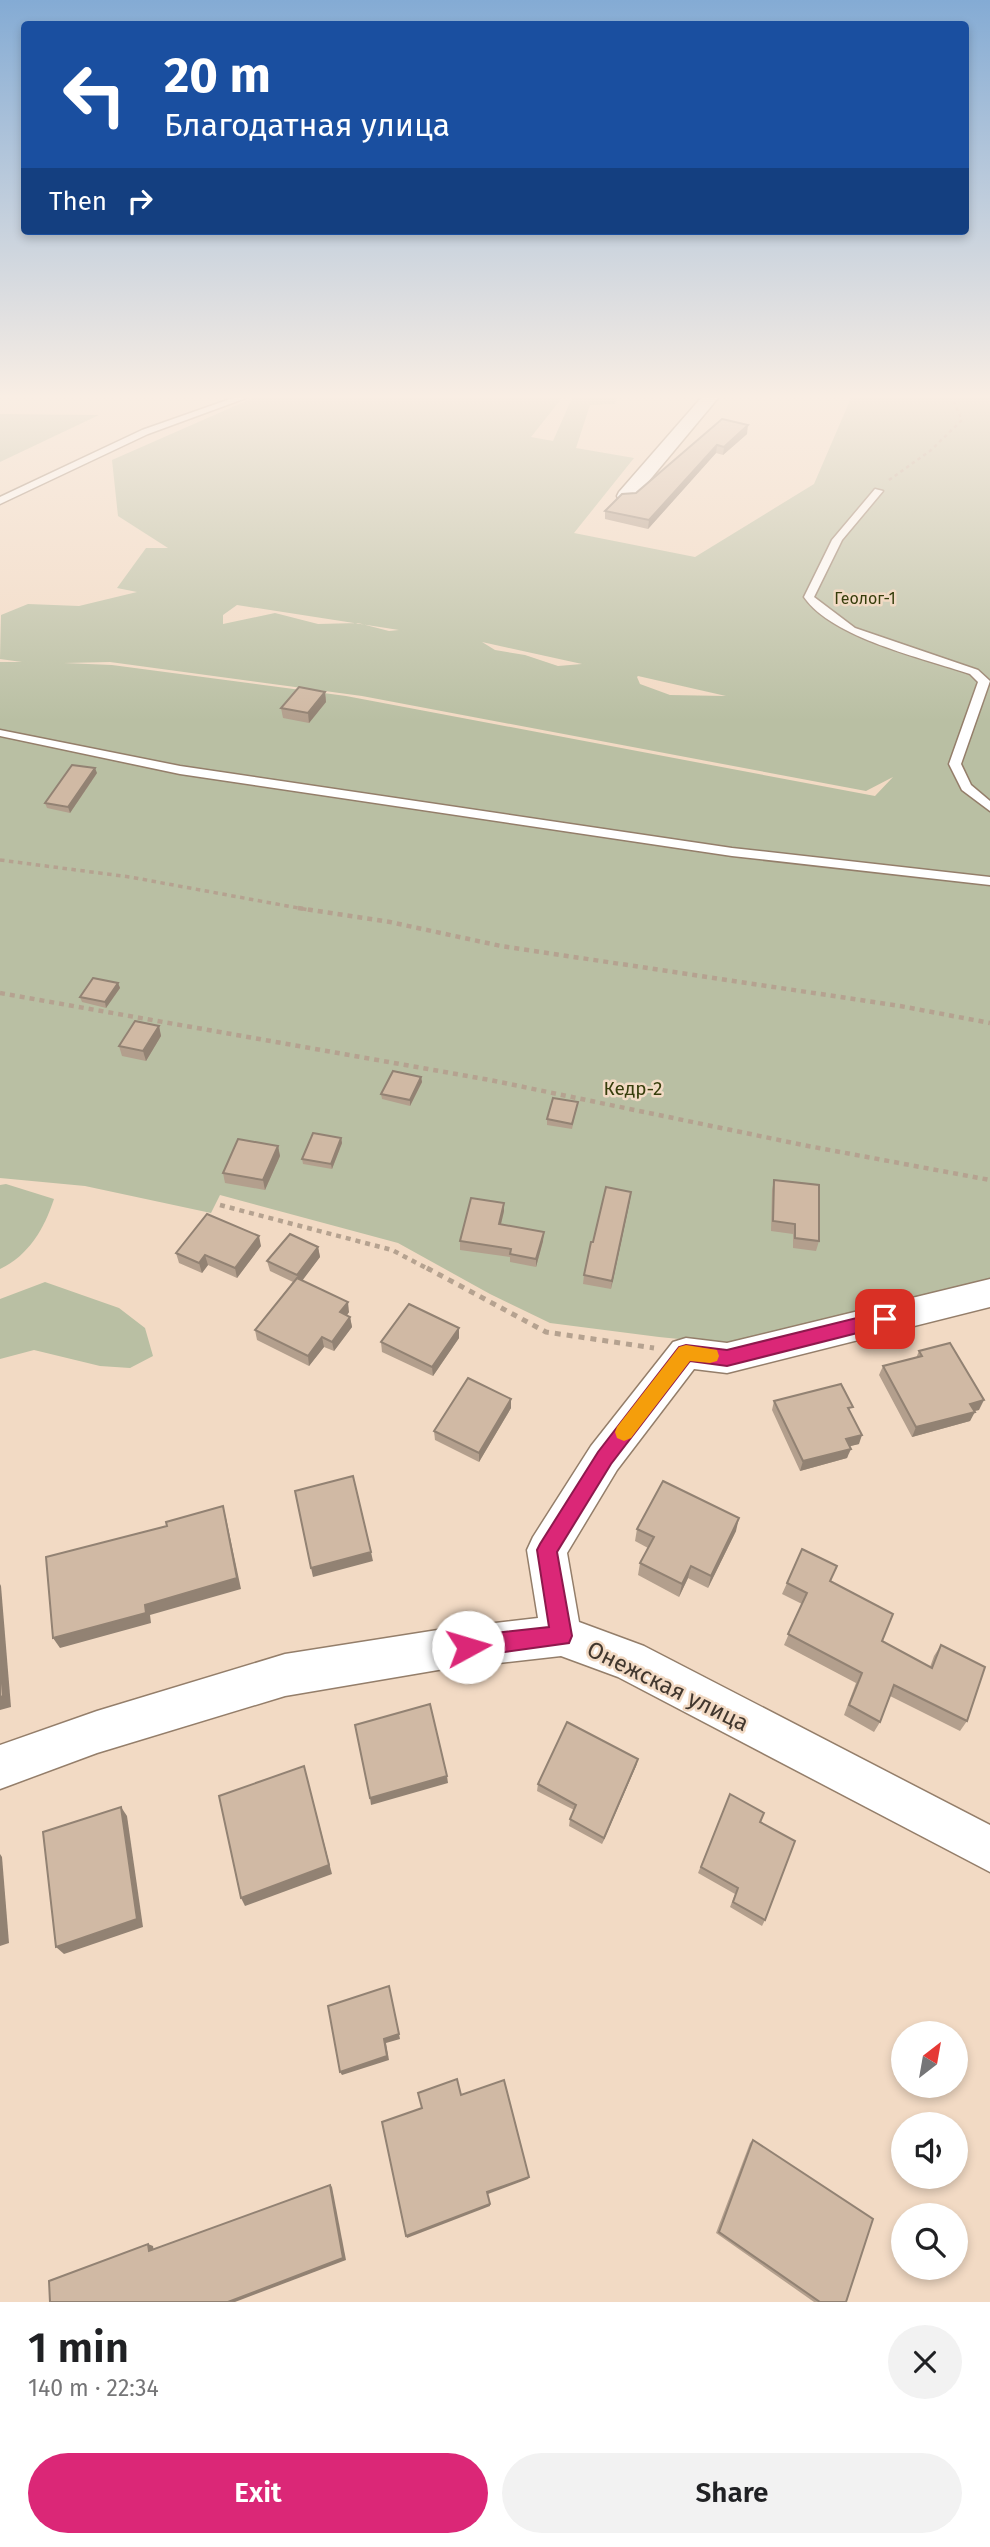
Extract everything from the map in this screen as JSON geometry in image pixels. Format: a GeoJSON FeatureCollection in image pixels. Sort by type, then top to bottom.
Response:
{"type":"FeatureCollection","features":[{"type":"Feature","properties":{"kind":"street"},"geometry":{"type":"LineString","coordinates":[[561,1636],[547,1550],[604,1458],[686,1353],[727,1358],[990,1293]]}},
{"type":"Feature","properties":{"kind":"street","name":"Онежская улица"},"geometry":{"type":"LineString","coordinates":[[0,1767],[97,1732],[285,1675],[444,1649],[561,1636],[629,1661],[990,1849]]}},
{"type":"Feature","properties":{"kind":"lane"},"geometry":{"type":"LineString","coordinates":[[864,505],[844,525],[820,569],[809,597],[815,607],[841,619],[851,630],[974,672],[984,681],[955,764],[966,787],[990,807]]}},
{"type":"Feature","properties":{"kind":"lane"},"geometry":{"type":"LineString","coordinates":[[0,733],[193,772],[732,852],[990,881]]}},
{"type":"Feature","properties":{"kind":"path"},"geometry":{"type":"LineString","coordinates":[[0,860],[130,877],[272,904],[390,922],[501,946],[900,1006],[990,1023]]}},
{"type":"Feature","properties":{"kind":"path"},"geometry":{"type":"LineString","coordinates":[[0,993],[490,1080],[808,1146],[990,1180]]}},
{"type":"Feature","properties":{"kind":"path"},"geometry":{"type":"LineString","coordinates":[[220,1205],[392,1250],[546,1332],[686,1353]]}},
{"type":"Feature","properties":{"kind":"green space","name":"Геолог-1"},"geometry":{"type":"Polygon","coordinates":[[[117,505],[596,505],[574,533],[695,557],[779,505],[990,505],[990,877],[732,848],[183,767],[0,729],[0,662],[22,662],[0,659],[1,615],[28,604],[79,606],[137,592],[117,588],[146,548],[168,548],[118,516],[117,505]],[[237,605],[223,615],[223,624],[275,613],[318,624],[354,623],[237,605]],[[364,625],[389,631],[399,630],[364,625]],[[482,642],[495,650],[525,655],[558,666],[582,664],[482,642]],[[110,662],[64,663],[112,665],[346,696],[875,796],[893,777],[866,791],[362,696],[110,662]],[[638,676],[640,684],[670,695],[726,696],[638,676]]]}},
{"type":"Feature","properties":{"kind":"green space","name":"Кедр-2"},"geometry":{"type":"Polygon","coordinates":[[[0,736],[177,774],[732,856],[990,885],[990,1281],[729,1344],[659,1337],[550,1323],[490,1294],[398,1243],[220,1195],[211,1213],[85,1186],[0,1178],[0,736]]]}},
{"type":"Feature","properties":{"kind":"green space"},"geometry":{"type":"Polygon","coordinates":[[[6,1184],[54,1199],[34,1240],[19,1256],[0,1269],[0,1185],[6,1184]]]}},
{"type":"Feature","properties":{"kind":"green space"},"geometry":{"type":"Polygon","coordinates":[[[45,1282],[119,1308],[145,1328],[153,1356],[130,1368],[100,1366],[34,1350],[0,1359],[0,1299],[45,1282]]]}},
{"type":"Feature","properties":{"kind":"building"},"geometry":{"type":"Polygon","coordinates":[[[611,505],[662,505],[649,520],[605,511],[611,505]]]}},
{"type":"Feature","properties":{"kind":"building"},"geometry":{"type":"Polygon","coordinates":[[[299,687],[325,692],[308,713],[281,708],[299,687]]]}},
{"type":"Feature","properties":{"kind":"building"},"geometry":{"type":"Polygon","coordinates":[[[72,765],[95,768],[68,807],[45,803],[72,765]]]}},
{"type":"Feature","properties":{"kind":"building"},"geometry":{"type":"Polygon","coordinates":[[[93,978],[118,983],[105,1002],[80,997],[93,978]]]}},
{"type":"Feature","properties":{"kind":"building"},"geometry":{"type":"Polygon","coordinates":[[[135,1021],[159,1026],[143,1051],[119,1046],[135,1021]]]}},
{"type":"Feature","properties":{"kind":"building"},"geometry":{"type":"Polygon","coordinates":[[[393,1071],[421,1077],[410,1100],[381,1094],[393,1071]]]}},
{"type":"Feature","properties":{"kind":"building"},"geometry":{"type":"Polygon","coordinates":[[[553,1098],[578,1102],[572,1124],[547,1119],[553,1098]]]}},
{"type":"Feature","properties":{"kind":"building"},"geometry":{"type":"Polygon","coordinates":[[[313,1133],[341,1138],[331,1164],[302,1159],[313,1133]]]}},
{"type":"Feature","properties":{"kind":"building"},"geometry":{"type":"Polygon","coordinates":[[[238,1139],[278,1146],[263,1180],[223,1173],[238,1139]]]}},
{"type":"Feature","properties":{"kind":"building"},"geometry":{"type":"Polygon","coordinates":[[[774,1180],[819,1185],[819,1241],[795,1238],[795,1224],[773,1221],[774,1180]]]}},
{"type":"Feature","properties":{"kind":"building"},"geometry":{"type":"Polygon","coordinates":[[[606,1187],[631,1192],[612,1281],[584,1275],[606,1187]]]}},
{"type":"Feature","properties":{"kind":"building"},"geometry":{"type":"Polygon","coordinates":[[[471,1198],[504,1203],[499,1224],[544,1232],[536,1259],[510,1254],[511,1249],[460,1241],[471,1198]]]}},
{"type":"Feature","properties":{"kind":"building"},"geometry":{"type":"Polygon","coordinates":[[[207,1214],[259,1236],[235,1268],[205,1255],[199,1263],[176,1253],[207,1214]]]}},
{"type":"Feature","properties":{"kind":"building"},"geometry":{"type":"Polygon","coordinates":[[[290,1234],[318,1247],[297,1275],[267,1261],[290,1234]]]}},
{"type":"Feature","properties":{"kind":"building"},"geometry":{"type":"Polygon","coordinates":[[[297,1278],[348,1302],[340,1312],[350,1317],[332,1342],[322,1337],[308,1356],[255,1330],[297,1278]]]}},
{"type":"Feature","properties":{"kind":"building"},"geometry":{"type":"Polygon","coordinates":[[[409,1304],[459,1328],[432,1367],[381,1342],[409,1304]]]}},
{"type":"Feature","properties":{"kind":"building"},"geometry":{"type":"Polygon","coordinates":[[[950,1343],[984,1400],[970,1404],[975,1412],[916,1427],[883,1366],[922,1356],[919,1351],[950,1343]]]}},
{"type":"Feature","properties":{"kind":"building"},"geometry":{"type":"Polygon","coordinates":[[[468,1378],[511,1399],[479,1453],[434,1431],[468,1378]]]}},
{"type":"Feature","properties":{"kind":"building"},"geometry":{"type":"Polygon","coordinates":[[[841,1384],[853,1407],[848,1408],[862,1435],[846,1439],[851,1449],[803,1461],[774,1401],[841,1384]]]}},
{"type":"Feature","properties":{"kind":"building"},"geometry":{"type":"Polygon","coordinates":[[[353,1476],[371,1552],[311,1568],[295,1491],[353,1476]]]}},
{"type":"Feature","properties":{"kind":"building"},"geometry":{"type":"Polygon","coordinates":[[[663,1481],[739,1518],[711,1576],[691,1566],[682,1584],[640,1563],[654,1537],[637,1529],[663,1481]]]}},
{"type":"Feature","properties":{"kind":"building"},"geometry":{"type":"Polygon","coordinates":[[[223,1506],[237,1578],[145,1605],[146,1613],[53,1638],[46,1557],[167,1526],[166,1522],[223,1506]]]}},
{"type":"Feature","properties":{"kind":"building"},"geometry":{"type":"Polygon","coordinates":[[[802,1549],[837,1566],[830,1581],[893,1614],[882,1641],[932,1668],[941,1645],[985,1667],[967,1721],[894,1685],[880,1722],[849,1705],[862,1673],[788,1634],[807,1593],[787,1583],[802,1549]]]}},
{"type":"Feature","properties":{"kind":"building"},"geometry":{"type":"Polygon","coordinates":[[[0,1659],[3,1696],[0,1697],[0,1659]]]}},
{"type":"Feature","properties":{"kind":"building"},"geometry":{"type":"Polygon","coordinates":[[[430,1704],[447,1776],[370,1798],[355,1725],[430,1704]]]}},
{"type":"Feature","properties":{"kind":"building"},"geometry":{"type":"Polygon","coordinates":[[[567,1722],[638,1759],[604,1838],[570,1819],[576,1805],[538,1784],[567,1722]]]}},
{"type":"Feature","properties":{"kind":"building"},"geometry":{"type":"Polygon","coordinates":[[[304,1766],[329,1865],[241,1898],[219,1796],[304,1766]]]}},
{"type":"Feature","properties":{"kind":"building"},"geometry":{"type":"Polygon","coordinates":[[[730,1794],[764,1813],[760,1822],[795,1841],[765,1920],[733,1902],[738,1888],[701,1867],[730,1794]]]}},
{"type":"Feature","properties":{"kind":"building"},"geometry":{"type":"Polygon","coordinates":[[[121,1807],[137,1919],[56,1947],[43,1832],[121,1807]]]}},
{"type":"Feature","properties":{"kind":"building"},"geometry":{"type":"Polygon","coordinates":[[[389,1986],[399,2034],[384,2039],[387,2056],[340,2072],[328,2006],[389,1986]]]}},
{"type":"Feature","properties":{"kind":"building"},"geometry":{"type":"Polygon","coordinates":[[[457,2079],[461,2095],[504,2080],[529,2177],[487,2192],[490,2204],[406,2236],[382,2122],[422,2108],[418,2093],[457,2079]]]}},
{"type":"Feature","properties":{"kind":"building"},"geometry":{"type":"Polygon","coordinates":[[[753,2140],[873,2219],[846,2302],[820,2302],[719,2232],[753,2140]]]}},
{"type":"Feature","properties":{"kind":"building"},"geometry":{"type":"Polygon","coordinates":[[[330,2185],[343,2258],[228,2302],[50,2302],[49,2281],[148,2244],[149,2251],[330,2185]]]}},
{"type":"Feature","properties":{"kind":"slow traffic"},"geometry":{"type":"LineString","coordinates":[[624,1432],[686,1353],[710,1356]]}},
{"type":"Feature","properties":{"kind":"route"},"geometry":{"type":"LineString","coordinates":[[468,1647],[561,1636],[547,1550],[604,1458],[686,1353],[727,1358],[885,1319]]}}]}
